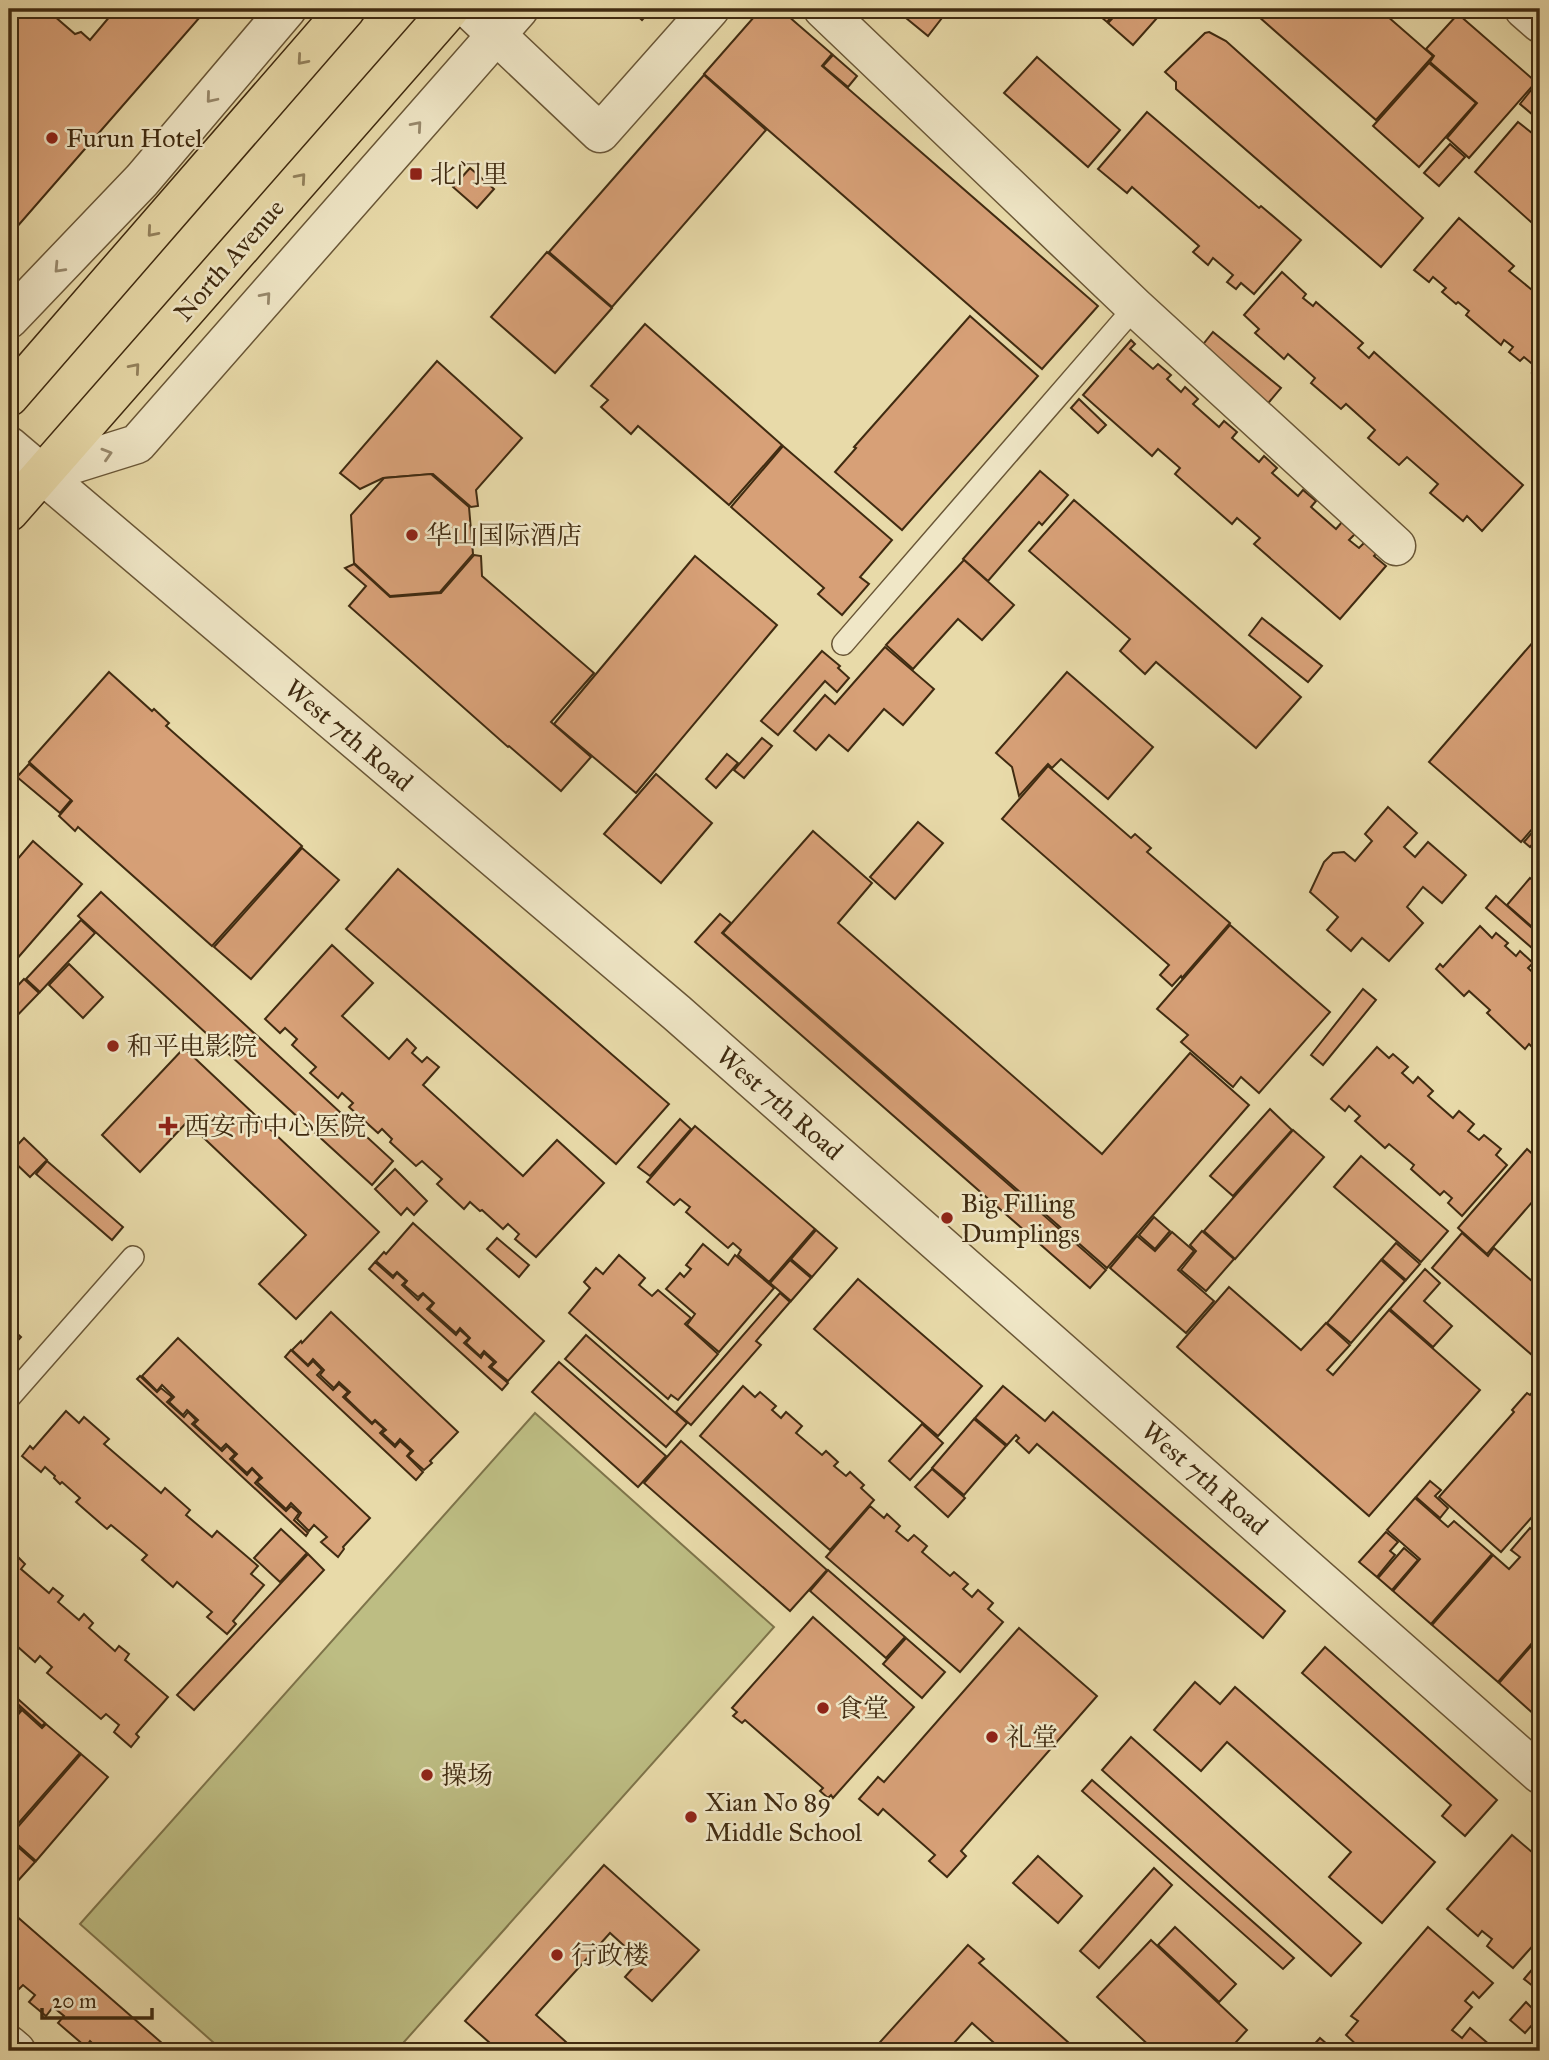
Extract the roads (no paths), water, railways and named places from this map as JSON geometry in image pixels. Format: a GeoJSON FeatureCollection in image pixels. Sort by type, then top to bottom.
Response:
{"type":"FeatureCollection","features":[{"type":"Feature","properties":{"kind":"main road"},"geometry":{"type":"LineString","coordinates":[[9,397],[346,9]]}},
{"type":"Feature","properties":{"kind":"main road","name":"North Avenue"},"geometry":{"type":"LineString","coordinates":[[9,512],[450,9]]}},
{"type":"Feature","properties":{"kind":"street"},"geometry":{"type":"LineString","coordinates":[[9,319],[142,180],[287,9]]}},
{"type":"Feature","properties":{"kind":"street"},"geometry":{"type":"LineString","coordinates":[[469,9],[508,22],[600,133],[710,9]]}},
{"type":"Feature","properties":{"kind":"street"},"geometry":{"type":"LineString","coordinates":[[823,9],[1135,307],[1396,546]]}},
{"type":"Feature","properties":{"kind":"street"},"geometry":{"type":"LineString","coordinates":[[1524,9],[1540,23]]}},
{"type":"Feature","properties":{"kind":"street"},"geometry":{"type":"LineString","coordinates":[[41,474],[136,444],[508,22]]}},
{"type":"Feature","properties":{"kind":"street","name":"West 7th Road"},"geometry":{"type":"LineString","coordinates":[[9,446],[677,1013],[1540,1774]]}},
{"type":"Feature","properties":{"kind":"street"},"geometry":{"type":"LineString","coordinates":[[9,2045],[16,2051]]}},
{"type":"Feature","properties":{"kind":"lane"},"geometry":{"type":"LineString","coordinates":[[843,644],[1135,307]]}},
{"type":"Feature","properties":{"kind":"lane"},"geometry":{"type":"LineString","coordinates":[[9,1398],[133,1257]]}},
{"type":"Feature","properties":{"kind":"place","name":"Furun Hotel"},"geometry":{"type":"Point","coordinates":[52,138]}},
{"type":"Feature","properties":{"kind":"place","name":"北门里"},"geometry":{"type":"Point","coordinates":[416,174]}},
{"type":"Feature","properties":{"kind":"place","name":"华山国际酒店"},"geometry":{"type":"Point","coordinates":[412,535]}},
{"type":"Feature","properties":{"kind":"place","name":"和平电影院"},"geometry":{"type":"Point","coordinates":[113,1046]}},
{"type":"Feature","properties":{"kind":"place","name":"西安市中心医院"},"geometry":{"type":"Point","coordinates":[168,1126]}},
{"type":"Feature","properties":{"kind":"place","name":"Big Filling Dumplings"},"geometry":{"type":"Point","coordinates":[947,1218]}},
{"type":"Feature","properties":{"kind":"place","name":"食堂"},"geometry":{"type":"Point","coordinates":[823,1708]}},
{"type":"Feature","properties":{"kind":"place","name":"礼堂"},"geometry":{"type":"Point","coordinates":[992,1737]}},
{"type":"Feature","properties":{"kind":"place","name":"操场"},"geometry":{"type":"Point","coordinates":[427,1775]}},
{"type":"Feature","properties":{"kind":"place","name":"Xian No 89 Middle School"},"geometry":{"type":"Point","coordinates":[691,1817]}},
{"type":"Feature","properties":{"kind":"place","name":"行政楼"},"geometry":{"type":"Point","coordinates":[557,1955]}}]}
